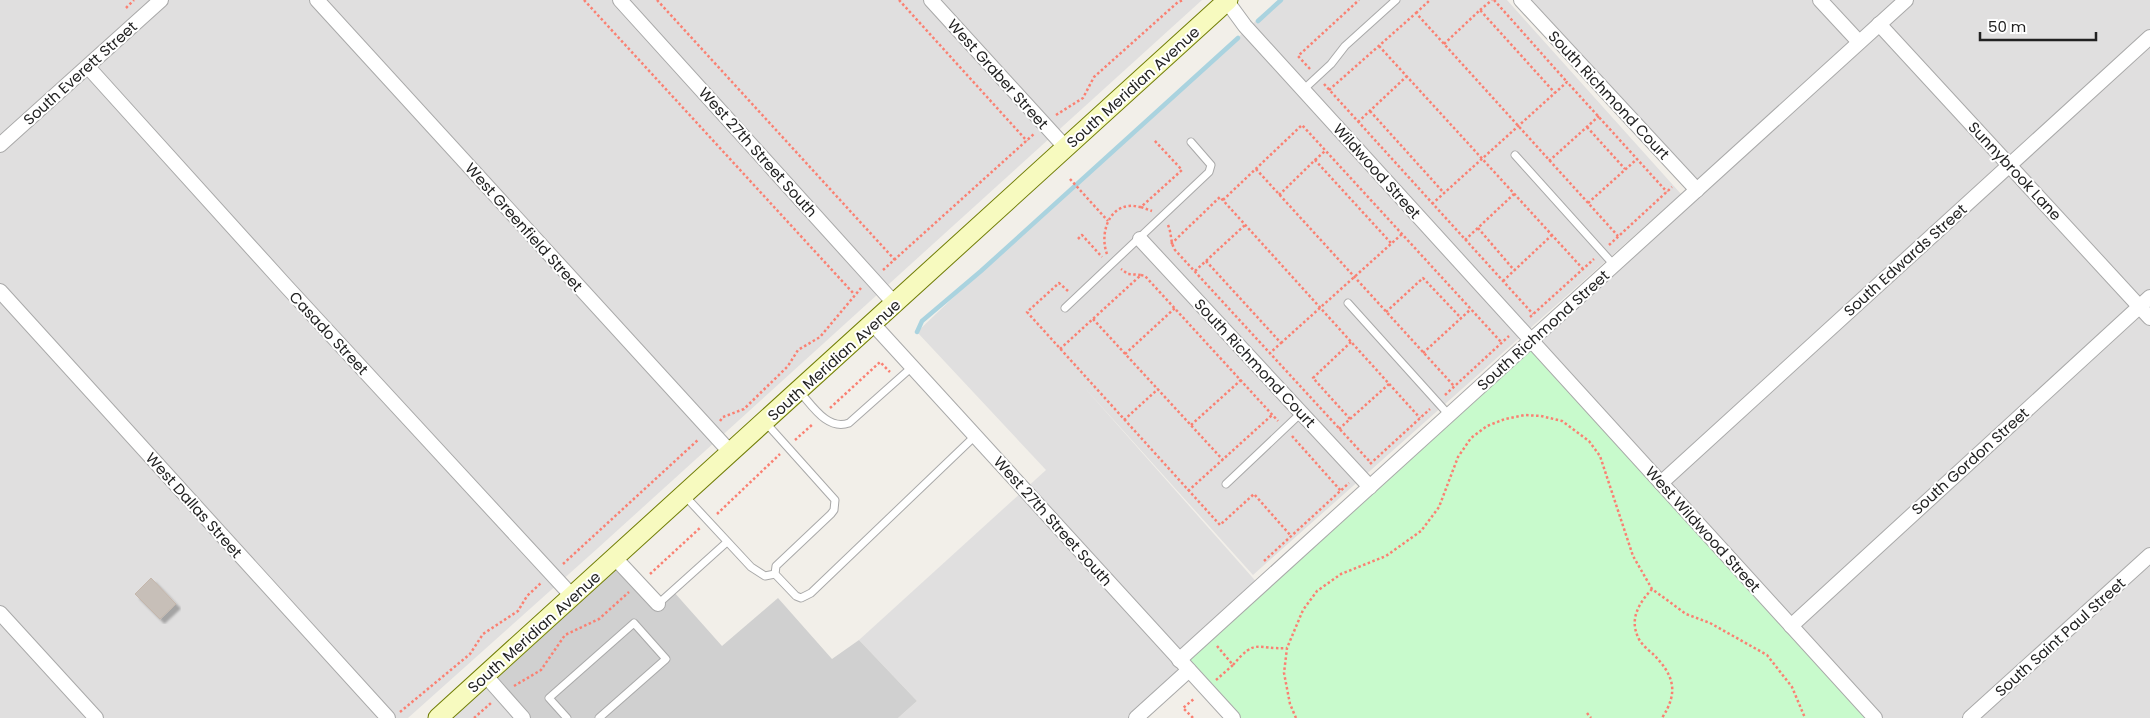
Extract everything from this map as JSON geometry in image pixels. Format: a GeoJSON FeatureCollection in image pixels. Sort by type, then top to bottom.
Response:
{"type":"FeatureCollection","features":[{"type":"Feature","properties":{"kind":"main road","name":"South Meridian Avenue"},"geometry":{"type":"LineString","coordinates":[[438,718],[1227,0]]}},
{"type":"Feature","properties":{"kind":"street","name":"South Everett Street"},"geometry":{"type":"LineString","coordinates":[[0,145],[161,0]]}},
{"type":"Feature","properties":{"kind":"street","name":"West Greenfield Street"},"geometry":{"type":"LineString","coordinates":[[317,0],[731,453]]}},
{"type":"Feature","properties":{"kind":"street","name":"West 27th Street South"},"geometry":{"type":"LineString","coordinates":[[620,0],[895,304]]}},
{"type":"Feature","properties":{"kind":"street","name":"West Graber Street"},"geometry":{"type":"LineString","coordinates":[[930,0],[1066,148]]}},
{"type":"Feature","properties":{"kind":"street","name":"Wildwood Street"},"geometry":{"type":"LineString","coordinates":[[1227,0],[1245,26],[1531,340]]}},
{"type":"Feature","properties":{"kind":"street","name":"South Richmond Court"},"geometry":{"type":"LineString","coordinates":[[1521,0],[1697,190]]}},
{"type":"Feature","properties":{"kind":"street"},"geometry":{"type":"LineString","coordinates":[[1820,0],[1859,42]]}},
{"type":"Feature","properties":{"kind":"street","name":"South Richmond Street"},"geometry":{"type":"LineString","coordinates":[[1136,718],[1184,665],[1370,486],[1906,0]]}},
{"type":"Feature","properties":{"kind":"street","name":"Sunnybrook Lane"},"geometry":{"type":"LineString","coordinates":[[1879,24],[2150,318]]}},
{"type":"Feature","properties":{"kind":"street","name":"South Edwards Street"},"geometry":{"type":"LineString","coordinates":[[1661,483],[2150,37]]}},
{"type":"Feature","properties":{"kind":"street","name":"Casado Street"},"geometry":{"type":"LineString","coordinates":[[88,66],[292,292],[573,597]]}},
{"type":"Feature","properties":{"kind":"street","name":"South Richmond Court"},"geometry":{"type":"LineString","coordinates":[[1140,239],[1370,486]]}},
{"type":"Feature","properties":{"kind":"street","name":"West Dallas Street"},"geometry":{"type":"LineString","coordinates":[[0,292],[388,718]]}},
{"type":"Feature","properties":{"kind":"street","name":"South Gordon Street"},"geometry":{"type":"LineString","coordinates":[[1790,626],[2150,297]]}},
{"type":"Feature","properties":{"kind":"street","name":"West 27th Street South"},"geometry":{"type":"LineString","coordinates":[[873,324],[1233,718]]}},
{"type":"Feature","properties":{"kind":"street","name":"West Wildwood Street"},"geometry":{"type":"LineString","coordinates":[[1531,340],[1875,718]]}},
{"type":"Feature","properties":{"kind":"street","name":"South Saint Paul Street"},"geometry":{"type":"LineString","coordinates":[[1970,718],[2150,555]]}},
{"type":"Feature","properties":{"kind":"street"},"geometry":{"type":"LineString","coordinates":[[615,558],[658,604]]}},
{"type":"Feature","properties":{"kind":"street"},"geometry":{"type":"LineString","coordinates":[[0,613],[96,718]]}},
{"type":"Feature","properties":{"kind":"street"},"geometry":{"type":"LineString","coordinates":[[486,676],[523,718]]}},
{"type":"Feature","properties":{"kind":"lane"},"geometry":{"type":"LineString","coordinates":[[1303,90],[1345,46],[1396,0]]}},
{"type":"Feature","properties":{"kind":"lane"},"geometry":{"type":"LineString","coordinates":[[1065,308],[1209,172],[1211,164],[1208,159],[1191,142]]}},
{"type":"Feature","properties":{"kind":"lane"},"geometry":{"type":"LineString","coordinates":[[1516,155],[1614,265]]}},
{"type":"Feature","properties":{"kind":"lane"},"geometry":{"type":"LineString","coordinates":[[1348,303],[1449,415]]}},
{"type":"Feature","properties":{"kind":"lane"},"geometry":{"type":"LineString","coordinates":[[799,391],[830,423],[841,426],[849,423],[912,367]]}},
{"type":"Feature","properties":{"kind":"lane"},"geometry":{"type":"LineString","coordinates":[[1226,484],[1302,413]]}},
{"type":"Feature","properties":{"kind":"lane"},"geometry":{"type":"LineString","coordinates":[[765,422],[831,495],[835,504],[831,514],[780,561],[776,566],[775,574]]}},
{"type":"Feature","properties":{"kind":"lane"},"geometry":{"type":"LineString","coordinates":[[775,574],[796,596],[801,598],[806,596],[976,436]]}},
{"type":"Feature","properties":{"kind":"lane"},"geometry":{"type":"LineString","coordinates":[[684,495],[757,572],[765,576],[775,574]]}},
{"type":"Feature","properties":{"kind":"lane"},"geometry":{"type":"LineString","coordinates":[[658,604],[727,542]]}},
{"type":"Feature","properties":{"kind":"lane"},"geometry":{"type":"LineString","coordinates":[[567,718],[550,698],[634,623],[666,659],[599,718]]}},
{"type":"Feature","properties":{"kind":"path"},"geometry":{"type":"LineString","coordinates":[[126,8],[134,0]]}},
{"type":"Feature","properties":{"kind":"path"},"geometry":{"type":"LineString","coordinates":[[584,0],[854,294]]}},
{"type":"Feature","properties":{"kind":"path"},"geometry":{"type":"LineString","coordinates":[[657,0],[895,260]]}},
{"type":"Feature","properties":{"kind":"path"},"geometry":{"type":"LineString","coordinates":[[899,0],[1027,141]]}},
{"type":"Feature","properties":{"kind":"path"},"geometry":{"type":"LineString","coordinates":[[394,718],[470,654],[483,634],[518,611],[527,596],[710,431],[723,417],[744,408],[788,366],[798,350],[820,337],[854,294],[895,260],[1044,124],[1083,98],[1094,77],[1178,2],[1184,0]]}},
{"type":"Feature","properties":{"kind":"path"},"geometry":{"type":"LineString","coordinates":[[1359,0],[1298,56],[1533,314]]}},
{"type":"Feature","properties":{"kind":"path"},"geometry":{"type":"LineString","coordinates":[[1328,90],[1430,0]]}},
{"type":"Feature","properties":{"kind":"path"},"geometry":{"type":"LineString","coordinates":[[1444,44],[1493,0],[1666,192]]}},
{"type":"Feature","properties":{"kind":"path"},"geometry":{"type":"LineString","coordinates":[[1480,10],[1555,93]]}},
{"type":"Feature","properties":{"kind":"path"},"geometry":{"type":"LineString","coordinates":[[1416,13],[1618,236]]}},
{"type":"Feature","properties":{"kind":"path"},"geometry":{"type":"LineString","coordinates":[[1379,46],[1583,268]]}},
{"type":"Feature","properties":{"kind":"path"},"geometry":{"type":"LineString","coordinates":[[1358,122],[1407,76]]}},
{"type":"Feature","properties":{"kind":"path"},"geometry":{"type":"LineString","coordinates":[[1432,204],[1567,82]]}},
{"type":"Feature","properties":{"kind":"path"},"geometry":{"type":"LineString","coordinates":[[1370,110],[1444,193]]}},
{"type":"Feature","properties":{"kind":"path"},"geometry":{"type":"LineString","coordinates":[[1550,160],[1598,116]]}},
{"type":"Feature","properties":{"kind":"path"},"geometry":{"type":"LineString","coordinates":[[1223,200],[1302,125],[1502,343]]}},
{"type":"Feature","properties":{"kind":"path"},"geometry":{"type":"LineString","coordinates":[[1587,127],[1625,169]]}},
{"type":"Feature","properties":{"kind":"path"},"geometry":{"type":"LineString","coordinates":[[1141,207],[1182,170],[1154,140]]}},
{"type":"Feature","properties":{"kind":"path"},"geometry":{"type":"LineString","coordinates":[[1279,195],[1325,150]]}},
{"type":"Feature","properties":{"kind":"path"},"geometry":{"type":"LineString","coordinates":[[1588,203],[1636,159]]}},
{"type":"Feature","properties":{"kind":"path"},"geometry":{"type":"LineString","coordinates":[[1315,160],[1391,243]]}},
{"type":"Feature","properties":{"kind":"path"},"geometry":{"type":"LineString","coordinates":[[1256,169],[1454,386]]}},
{"type":"Feature","properties":{"kind":"path"},"geometry":{"type":"LineString","coordinates":[[1070,179],[1108,221]]}},
{"type":"Feature","properties":{"kind":"path"},"geometry":{"type":"LineString","coordinates":[[1465,240],[1514,194]]}},
{"type":"Feature","properties":{"kind":"path"},"geometry":{"type":"LineString","coordinates":[[1171,244],[1220,197],[1420,418]]}},
{"type":"Feature","properties":{"kind":"path"},"geometry":{"type":"LineString","coordinates":[[1109,260],[1104,244],[1108,221],[1118,210],[1129,206],[1158,212],[1171,233],[1171,244],[1371,463]]}},
{"type":"Feature","properties":{"kind":"path"},"geometry":{"type":"LineString","coordinates":[[1194,271],[1246,225]]}},
{"type":"Feature","properties":{"kind":"path"},"geometry":{"type":"LineString","coordinates":[[1478,228],[1514,270]]}},
{"type":"Feature","properties":{"kind":"path"},"geometry":{"type":"LineString","coordinates":[[1270,353],[1402,234]]}},
{"type":"Feature","properties":{"kind":"path"},"geometry":{"type":"LineString","coordinates":[[1503,281],[1552,235]]}},
{"type":"Feature","properties":{"kind":"path"},"geometry":{"type":"LineString","coordinates":[[1206,261],[1281,343]]}},
{"type":"Feature","properties":{"kind":"path"},"geometry":{"type":"LineString","coordinates":[[1141,275],[1145,276],[1175,308],[1341,491]]}},
{"type":"Feature","properties":{"kind":"path"},"geometry":{"type":"LineString","coordinates":[[1386,312],[1423,278],[1460,318]]}},
{"type":"Feature","properties":{"kind":"path"},"geometry":{"type":"LineString","coordinates":[[1072,295],[1059,283],[1027,312],[1220,526],[1254,494],[1291,536]]}},
{"type":"Feature","properties":{"kind":"path"},"geometry":{"type":"LineString","coordinates":[[1125,354],[1175,308]]}},
{"type":"Feature","properties":{"kind":"path"},"geometry":{"type":"LineString","coordinates":[[1423,353],[1471,309]]}},
{"type":"Feature","properties":{"kind":"path"},"geometry":{"type":"LineString","coordinates":[[1093,319],[1223,460]]}},
{"type":"Feature","properties":{"kind":"path"},"geometry":{"type":"LineString","coordinates":[[1350,419],[1313,378],[1352,342]]}},
{"type":"Feature","properties":{"kind":"path"},"geometry":{"type":"LineString","coordinates":[[474,718],[502,694],[542,670],[565,635],[599,619],[880,362],[897,381]]}},
{"type":"Feature","properties":{"kind":"path"},"geometry":{"type":"LineString","coordinates":[[1191,425],[1241,380]]}},
{"type":"Feature","properties":{"kind":"path"},"geometry":{"type":"LineString","coordinates":[[1340,428],[1389,384]]}},
{"type":"Feature","properties":{"kind":"path"},"geometry":{"type":"LineString","coordinates":[[1124,420],[1158,389]]}},
{"type":"Feature","properties":{"kind":"path"},"geometry":{"type":"LineString","coordinates":[[1188,491],[1272,415]]}},
{"type":"Feature","properties":{"kind":"path"},"geometry":{"type":"LineString","coordinates":[[1296,718],[1290,704],[1284,673],[1287,648],[1303,610],[1317,591],[1341,574],[1386,556],[1421,531],[1438,507],[1458,457],[1471,438],[1487,426],[1504,419],[1525,415],[1541,416],[1562,421],[1589,441],[1600,456],[1633,556],[1652,589],[1686,614],[1724,630],[1767,655],[1792,687],[1805,718]]}},
{"type":"Feature","properties":{"kind":"path"},"geometry":{"type":"LineString","coordinates":[[1652,589],[1640,602],[1635,620],[1638,637],[1663,664],[1673,680],[1669,707],[1662,718]]}},
{"type":"Feature","properties":{"kind":"path"},"geometry":{"type":"LineString","coordinates":[[1233,664],[1244,651],[1257,645],[1287,648]]}},
{"type":"Feature","properties":{"kind":"path"},"geometry":{"type":"LineString","coordinates":[[1587,713],[1591,718]]}},
{"type":"Feature","properties":{"kind":"shaded area"},"geometry":{"type":"Polygon","coordinates":[[[0,0],[1202,0],[408,718],[0,718],[0,0]]]}},
{"type":"Feature","properties":{"kind":"shaded area"},"geometry":{"type":"Polygon","coordinates":[[[1279,0],[1507,0],[1681,194],[1253,575],[1084,387],[1260,586],[1189,670],[1136,718],[898,718],[917,701],[859,640],[1046,470],[917,332],[981,271],[1279,0]]]}},
{"type":"Feature","properties":{"kind":"shaded area"},"geometry":{"type":"Polygon","coordinates":[[[1514,0],[2150,0],[2150,718],[1875,718],[1531,340],[1697,190],[1514,0]]]}},
{"type":"Feature","properties":{"kind":"shaded area"},"geometry":{"type":"Polygon","coordinates":[[[615,558],[658,604],[673,591],[722,646],[778,598],[832,659],[859,640],[917,701],[898,718],[523,718],[486,676],[615,558]]]}},
{"type":"Feature","properties":{"kind":"shaded area"},"geometry":{"type":"Polygon","coordinates":[[[486,676],[523,718],[438,718],[486,676]]]}},
{"type":"Feature","properties":{"kind":"green space"},"geometry":{"type":"Polygon","coordinates":[[[1531,340],[1875,718],[1233,718],[1179,660],[1531,340]]]}},
{"type":"Feature","properties":{"kind":"building"},"geometry":{"type":"Polygon","coordinates":[[[151,578],[176,604],[160,619],[135,594],[151,578]]]}},
{"type":"Feature","properties":{"kind":"waterway"},"geometry":{"type":"LineString","coordinates":[[1258,21],[1281,0]]}},
{"type":"Feature","properties":{"kind":"waterway"},"geometry":{"type":"LineString","coordinates":[[917,332],[922,321],[981,271],[1238,38]]}}]}
